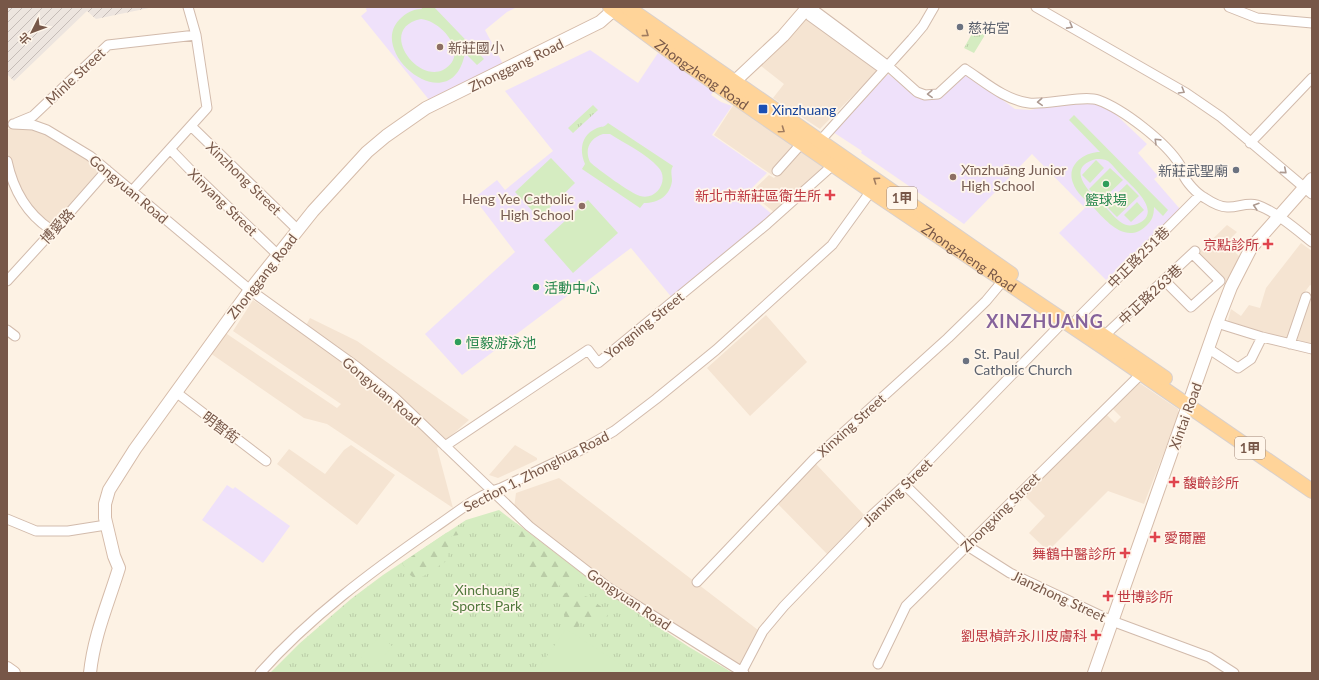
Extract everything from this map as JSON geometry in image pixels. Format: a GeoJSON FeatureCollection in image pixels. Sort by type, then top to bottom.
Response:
{"type":"FeatureCollection","features":[{"type":"Feature","properties":{"kind":"main road","name":"Zhongzheng Road"},"geometry":{"type":"LineString","coordinates":[[617,8],[731,87],[819,142],[1007,277]]}},
{"type":"Feature","properties":{"kind":"main road","name":"Zhongzheng Road"},"geometry":{"type":"LineString","coordinates":[[731,87],[802,143],[833,165],[1071,320],[1141,374],[1190,401],[1312,480]]}},
{"type":"Feature","properties":{"kind":"main road","name":"Zhongzheng Road"},"geometry":{"type":"LineString","coordinates":[[1071,320],[1104,336],[1312,492]]}},
{"type":"Feature","properties":{"kind":"street"},"geometry":{"type":"LineString","coordinates":[[132,191],[207,108],[196,35],[188,7]]}},
{"type":"Feature","properties":{"kind":"street"},"geometry":{"type":"LineString","coordinates":[[731,87],[783,36],[807,7],[814,10],[888,66],[917,92],[925,95],[938,94],[965,69],[1005,95],[1019,101],[1030,103],[1096,99],[1118,110],[1156,139],[1180,165],[1183,175],[1200,194],[1222,206],[1229,207],[1242,204],[1257,205],[1279,218],[1312,242]]}},
{"type":"Feature","properties":{"kind":"street"},"geometry":{"type":"LineString","coordinates":[[819,142],[923,26],[934,7]]}},
{"type":"Feature","properties":{"kind":"street"},"geometry":{"type":"LineString","coordinates":[[1036,7],[1186,93],[1221,117],[1250,143],[1307,186]]}},
{"type":"Feature","properties":{"kind":"street"},"geometry":{"type":"LineString","coordinates":[[1229,7],[1256,18],[1312,23]]}},
{"type":"Feature","properties":{"kind":"street","name":"Zhonggang Road"},"geometry":{"type":"LineString","coordinates":[[90,673],[96,633],[103,620],[119,568],[106,525],[105,504],[109,490],[132,453],[177,393],[250,290],[278,254],[356,162],[386,136],[426,108],[600,22],[617,8]]}},
{"type":"Feature","properties":{"kind":"street","name":"Minle Street"},"geometry":{"type":"LineString","coordinates":[[10,125],[32,116],[108,45],[196,35]]}},
{"type":"Feature","properties":{"kind":"street"},"geometry":{"type":"LineString","coordinates":[[1250,143],[1312,78]]}},
{"type":"Feature","properties":{"kind":"street","name":"Gongyuan Road"},"geometry":{"type":"LineString","coordinates":[[10,125],[33,125],[71,142],[107,170],[250,290],[362,371],[394,397],[528,526],[609,588],[742,673]]}},
{"type":"Feature","properties":{"kind":"street","name":"Xinzhong Street"},"geometry":{"type":"LineString","coordinates":[[191,126],[298,230]]}},
{"type":"Feature","properties":{"kind":"street"},"geometry":{"type":"LineString","coordinates":[[777,171],[802,143]]}},
{"type":"Feature","properties":{"kind":"street","name":"Xinyang Street"},"geometry":{"type":"LineString","coordinates":[[170,149],[199,179],[278,254]]}},
{"type":"Feature","properties":{"kind":"street"},"geometry":{"type":"LineString","coordinates":[[7,161],[11,179],[22,201],[41,223],[50,229]]}},
{"type":"Feature","properties":{"kind":"street","name":"Yongning Street"},"geometry":{"type":"LineString","coordinates":[[445,446],[588,350],[598,363],[767,224],[833,165]]}},
{"type":"Feature","properties":{"kind":"street","name":"博愛路"},"geometry":{"type":"LineString","coordinates":[[7,281],[49,235],[50,229],[56,228],[107,170]]}},
{"type":"Feature","properties":{"kind":"street","name":"Xintai Road"},"geometry":{"type":"LineString","coordinates":[[1094,673],[1231,287],[1251,248],[1307,186]]}},
{"type":"Feature","properties":{"kind":"street","name":"Section 1, Zhonghua Road"},"geometry":{"type":"LineString","coordinates":[[260,673],[293,640],[372,572],[455,513],[491,491],[501,488],[580,450],[614,430],[656,399],[716,350],[832,245],[871,191]]}},
{"type":"Feature","properties":{"kind":"street","name":"中正路251巷"},"geometry":{"type":"LineString","coordinates":[[1071,320],[1200,194]]}},
{"type":"Feature","properties":{"kind":"street","name":"中正路263巷"},"geometry":{"type":"LineString","coordinates":[[1104,336],[1164,280],[1195,254],[1220,281],[1191,307],[1164,280]]}},
{"type":"Feature","properties":{"kind":"street","name":"Xinxing Street"},"geometry":{"type":"LineString","coordinates":[[697,582],[817,456],[948,338],[986,301],[1007,277]]}},
{"type":"Feature","properties":{"kind":"street"},"geometry":{"type":"LineString","coordinates":[[1290,344],[1306,297]]}},
{"type":"Feature","properties":{"kind":"street","name":"Jianxing Street"},"geometry":{"type":"LineString","coordinates":[[742,673],[763,631],[780,611],[870,517],[905,485],[1071,320]]}},
{"type":"Feature","properties":{"kind":"street"},"geometry":{"type":"LineString","coordinates":[[1217,323],[1262,337],[1312,349]]}},
{"type":"Feature","properties":{"kind":"street"},"geometry":{"type":"LineString","coordinates":[[7,330],[15,336]]}},
{"type":"Feature","properties":{"kind":"street"},"geometry":{"type":"LineString","coordinates":[[1209,349],[1238,368],[1251,359],[1262,337]]}},
{"type":"Feature","properties":{"kind":"street","name":"Zhongxing Street"},"geometry":{"type":"LineString","coordinates":[[878,664],[906,606],[966,545],[1141,374]]}},
{"type":"Feature","properties":{"kind":"street","name":"明智街"},"geometry":{"type":"LineString","coordinates":[[177,393],[266,461]]}},
{"type":"Feature","properties":{"kind":"street","name":"Jianzhong Street"},"geometry":{"type":"LineString","coordinates":[[905,485],[966,545],[1010,573],[1112,621],[1209,657],[1234,673]]}},
{"type":"Feature","properties":{"kind":"street"},"geometry":{"type":"LineString","coordinates":[[7,519],[36,531],[68,531],[106,525]]}},
{"type":"Feature","properties":{"kind":"street"},"geometry":{"type":"LineString","coordinates":[[7,668],[14,673]]}},
{"type":"Feature","properties":{"kind":"shaded area"},"geometry":{"type":"Polygon","coordinates":[[[7,7],[149,8],[96,19],[87,11],[14,81],[7,74],[7,7]]]}},
{"type":"Feature","properties":{"kind":"shaded area","name":"新莊國小"},"geometry":{"type":"Polygon","coordinates":[[[367,7],[517,7],[507,12],[485,30],[503,64],[430,101],[361,16],[367,11],[367,7]]]}},
{"type":"Feature","properties":{"kind":"shaded area"},"geometry":{"type":"Polygon","coordinates":[[[808,16],[878,70],[820,129],[773,98],[784,84],[761,66],[808,16]]]}},
{"type":"Feature","properties":{"kind":"shaded area","name":"Heng Yee Catholic High School"},"geometry":{"type":"Polygon","coordinates":[[[590,50],[638,83],[658,53],[713,92],[711,95],[721,102],[732,106],[712,135],[767,173],[747,193],[773,215],[673,299],[631,248],[462,375],[425,334],[515,252],[474,198],[497,180],[505,190],[553,151],[505,91],[590,50]]]}},
{"type":"Feature","properties":{"kind":"shaded area","name":"Xīnzhuāng Junior High School"},"geometry":{"type":"Polygon","coordinates":[[[888,74],[915,94],[939,96],[967,74],[1015,109],[1030,110],[1064,103],[1095,101],[1109,108],[1147,144],[1138,153],[1158,176],[1154,179],[1180,209],[1106,280],[1059,233],[1085,208],[1032,154],[964,224],[833,132],[888,74]]]}},
{"type":"Feature","properties":{"kind":"shaded area"},"geometry":{"type":"Polygon","coordinates":[[[736,101],[796,140],[772,175],[714,135],[736,101]]]}},
{"type":"Feature","properties":{"kind":"shaded area"},"geometry":{"type":"Polygon","coordinates":[[[20,128],[41,131],[66,142],[96,167],[97,173],[52,224],[34,210],[20,190],[11,169],[8,152],[7,131],[8,129],[20,128]]]}},
{"type":"Feature","properties":{"kind":"shaded area"},"geometry":{"type":"Polygon","coordinates":[[[799,150],[824,167],[775,213],[750,193],[769,175],[774,178],[799,150]]]}},
{"type":"Feature","properties":{"kind":"shaded area"},"geometry":{"type":"Polygon","coordinates":[[[1227,225],[1237,232],[1226,243],[1241,258],[1227,287],[1196,255],[1227,225]]]}},
{"type":"Feature","properties":{"kind":"shaded area"},"geometry":{"type":"Polygon","coordinates":[[[1301,243],[1312,251],[1312,286],[1310,285],[1301,297],[1288,342],[1231,326],[1228,320],[1231,309],[1241,316],[1249,305],[1260,308],[1266,288],[1301,243]]]}},
{"type":"Feature","properties":{"kind":"shaded area"},"geometry":{"type":"Polygon","coordinates":[[[1312,299],[1312,345],[1296,339],[1309,300],[1312,299]]]}},
{"type":"Feature","properties":{"kind":"shaded area"},"geometry":{"type":"Polygon","coordinates":[[[253,300],[302,333],[310,318],[357,341],[469,420],[437,448],[453,508],[327,424],[304,418],[210,353],[224,332],[337,408],[341,404],[233,331],[253,300]]]}},
{"type":"Feature","properties":{"kind":"shaded area"},"geometry":{"type":"Polygon","coordinates":[[[766,315],[807,362],[750,416],[707,368],[766,315]]]}},
{"type":"Feature","properties":{"kind":"shaded area"},"geometry":{"type":"Polygon","coordinates":[[[1138,382],[1178,409],[1178,416],[1144,504],[1108,491],[1048,551],[1029,533],[1045,516],[1024,495],[1106,414],[1115,423],[1121,417],[1112,408],[1138,382]]]}},
{"type":"Feature","properties":{"kind":"shaded area"},"geometry":{"type":"Polygon","coordinates":[[[351,445],[395,475],[357,525],[277,464],[289,449],[325,474],[344,450],[351,445]]]}},
{"type":"Feature","properties":{"kind":"shaded area"},"geometry":{"type":"Polygon","coordinates":[[[515,445],[537,458],[537,460],[498,478],[489,475],[515,445]]]}},
{"type":"Feature","properties":{"kind":"shaded area"},"geometry":{"type":"Polygon","coordinates":[[[815,463],[866,517],[829,556],[776,502],[815,463]]]}},
{"type":"Feature","properties":{"kind":"shaded area"},"geometry":{"type":"Polygon","coordinates":[[[559,478],[758,630],[740,666],[630,596],[563,550],[514,508],[516,493],[559,478]]]}},
{"type":"Feature","properties":{"kind":"shaded area"},"geometry":{"type":"Polygon","coordinates":[[[227,485],[233,489],[235,487],[290,526],[263,563],[202,520],[227,485]]]}},
{"type":"Feature","properties":{"kind":"green space"},"geometry":{"type":"Polygon","coordinates":[[[421,7],[434,7],[484,59],[477,65],[465,53],[457,73],[445,82],[430,82],[415,75],[402,64],[394,49],[392,34],[399,20],[404,15],[418,9],[422,9],[421,7]],[[421,19],[408,24],[402,33],[402,43],[405,53],[413,62],[422,69],[432,72],[443,70],[451,64],[454,56],[454,48],[445,32],[429,21],[421,19]]]}},
{"type":"Feature","properties":{"kind":"green space"},"geometry":{"type":"Polygon","coordinates":[[[974,30],[985,35],[974,53],[964,48],[974,30]]]}},
{"type":"Feature","properties":{"kind":"green space"},"geometry":{"type":"Polygon","coordinates":[[[593,105],[598,110],[573,133],[568,128],[593,105]]]}},
{"type":"Feature","properties":{"kind":"green space"},"geometry":{"type":"Polygon","coordinates":[[[1074,115],[1168,210],[1163,216],[1154,207],[1154,213],[1150,222],[1139,231],[1131,233],[1117,229],[1104,219],[1076,190],[1071,176],[1074,165],[1078,161],[1088,154],[1100,152],[1069,120],[1074,115]],[[1096,159],[1086,163],[1082,168],[1081,175],[1087,188],[1119,221],[1124,224],[1133,225],[1145,219],[1148,213],[1147,207],[1139,193],[1112,164],[1104,159],[1096,159]]]}},
{"type":"Feature","properties":{"kind":"green space"},"geometry":{"type":"Polygon","coordinates":[[[608,123],[673,166],[671,171],[671,186],[666,195],[654,202],[644,203],[640,208],[582,169],[585,164],[582,148],[585,139],[592,131],[607,125],[608,123]],[[610,134],[598,136],[589,145],[588,157],[590,162],[630,191],[640,196],[646,197],[652,195],[660,188],[662,183],[663,177],[658,167],[642,153],[610,134]]]}},
{"type":"Feature","properties":{"kind":"green space"},"geometry":{"type":"Polygon","coordinates":[[[551,158],[575,183],[539,218],[515,192],[551,158]]]}},
{"type":"Feature","properties":{"kind":"green space"},"geometry":{"type":"Polygon","coordinates":[[[1096,160],[1104,168],[1090,183],[1082,175],[1096,160]]]}},
{"type":"Feature","properties":{"kind":"green space","name":"籃球場"},"geometry":{"type":"Polygon","coordinates":[[[1110,168],[1123,180],[1101,201],[1089,189],[1110,168]]]}},
{"type":"Feature","properties":{"kind":"green space","name":"籃球場"},"geometry":{"type":"Polygon","coordinates":[[[1127,184],[1139,196],[1117,217],[1105,205],[1127,184]]]}},
{"type":"Feature","properties":{"kind":"green space"},"geometry":{"type":"Polygon","coordinates":[[[588,200],[618,233],[573,273],[544,240],[588,200]]]}},
{"type":"Feature","properties":{"kind":"green space"},"geometry":{"type":"Polygon","coordinates":[[[1137,202],[1144,210],[1131,222],[1124,215],[1137,202]]]}},
{"type":"Feature","properties":{"kind":"green space","name":"Xinchuang Sports Park"},"geometry":{"type":"Polygon","coordinates":[[[499,510],[605,591],[689,647],[733,673],[270,673],[300,643],[351,599],[383,575],[466,520],[499,510]]]}},
{"type":"Feature","properties":{"kind":"green space"},"geometry":{"type":"Polygon","coordinates":[[[516,523],[585,576],[581,580],[570,578],[552,591],[544,579],[524,564],[526,557],[524,543],[514,536],[510,530],[516,523]]]}},
{"type":"Feature","properties":{"kind":"green space"},"geometry":{"type":"Polygon","coordinates":[[[463,527],[465,534],[452,536],[449,543],[448,560],[419,579],[416,579],[409,573],[402,563],[446,533],[463,527]]]}},
{"type":"Feature","properties":{"kind":"green space"},"geometry":{"type":"Polygon","coordinates":[[[568,592],[588,597],[607,611],[608,616],[605,618],[591,617],[583,619],[575,631],[562,623],[564,620],[564,614],[558,598],[560,595],[568,592]]]}},
{"type":"Feature","properties":{"kind":"green space"},"geometry":{"type":"Polygon","coordinates":[[[566,629],[634,673],[535,673],[566,629]]]}},
{"type":"Feature","properties":{"kind":"green space"},"geometry":{"type":"Polygon","coordinates":[[[381,636],[393,647],[371,668],[360,656],[381,636]]]}},
{"type":"Feature","properties":{"kind":"green space"},"geometry":{"type":"Polygon","coordinates":[[[354,662],[365,673],[342,673],[354,662]]]}},
{"type":"Feature","properties":{"kind":"place","name":"慈祐宮"},"geometry":{"type":"Point","coordinates":[960,27]}},
{"type":"Feature","properties":{"kind":"place","name":"新莊國小"},"geometry":{"type":"Point","coordinates":[440,47]}},
{"type":"Feature","properties":{"kind":"place","name":"Xinzhuang"},"geometry":{"type":"Point","coordinates":[763,109]}},
{"type":"Feature","properties":{"kind":"place","name":"新莊武聖廟"},"geometry":{"type":"Point","coordinates":[1236,170]}},
{"type":"Feature","properties":{"kind":"place","name":"Xīnzhuāng Junior High School"},"geometry":{"type":"Point","coordinates":[953,177]}},
{"type":"Feature","properties":{"kind":"place","name":"籃球場"},"geometry":{"type":"Point","coordinates":[1106,184]}},
{"type":"Feature","properties":{"kind":"place","name":"新北市新莊區衛生所"},"geometry":{"type":"Point","coordinates":[830,195]}},
{"type":"Feature","properties":{"kind":"place","name":"Heng Yee Catholic High School"},"geometry":{"type":"Point","coordinates":[582,206]}},
{"type":"Feature","properties":{"kind":"place","name":"京點診所"},"geometry":{"type":"Point","coordinates":[1268,244]}},
{"type":"Feature","properties":{"kind":"place","name":"活動中心"},"geometry":{"type":"Point","coordinates":[536,287]}},
{"type":"Feature","properties":{"kind":"place","name":"恒毅游泳池"},"geometry":{"type":"Point","coordinates":[458,342]}},
{"type":"Feature","properties":{"kind":"place","name":"St. Paul Catholic Church"},"geometry":{"type":"Point","coordinates":[966,361]}},
{"type":"Feature","properties":{"kind":"place","name":"馥齡診所"},"geometry":{"type":"Point","coordinates":[1174,482]}},
{"type":"Feature","properties":{"kind":"place","name":"愛爾麗"},"geometry":{"type":"Point","coordinates":[1155,537]}},
{"type":"Feature","properties":{"kind":"place","name":"舞鶴中醫診所"},"geometry":{"type":"Point","coordinates":[1125,553]}},
{"type":"Feature","properties":{"kind":"place","name":"世博診所"},"geometry":{"type":"Point","coordinates":[1108,596]}},
{"type":"Feature","properties":{"kind":"place","name":"劉思楨許永川皮膚科"},"geometry":{"type":"Point","coordinates":[1096,635]}},
{"type":"Feature","properties":{"kind":"district","name":"XINZHUANG"},"geometry":{"type":"Point","coordinates":[1045,321]}}]}
